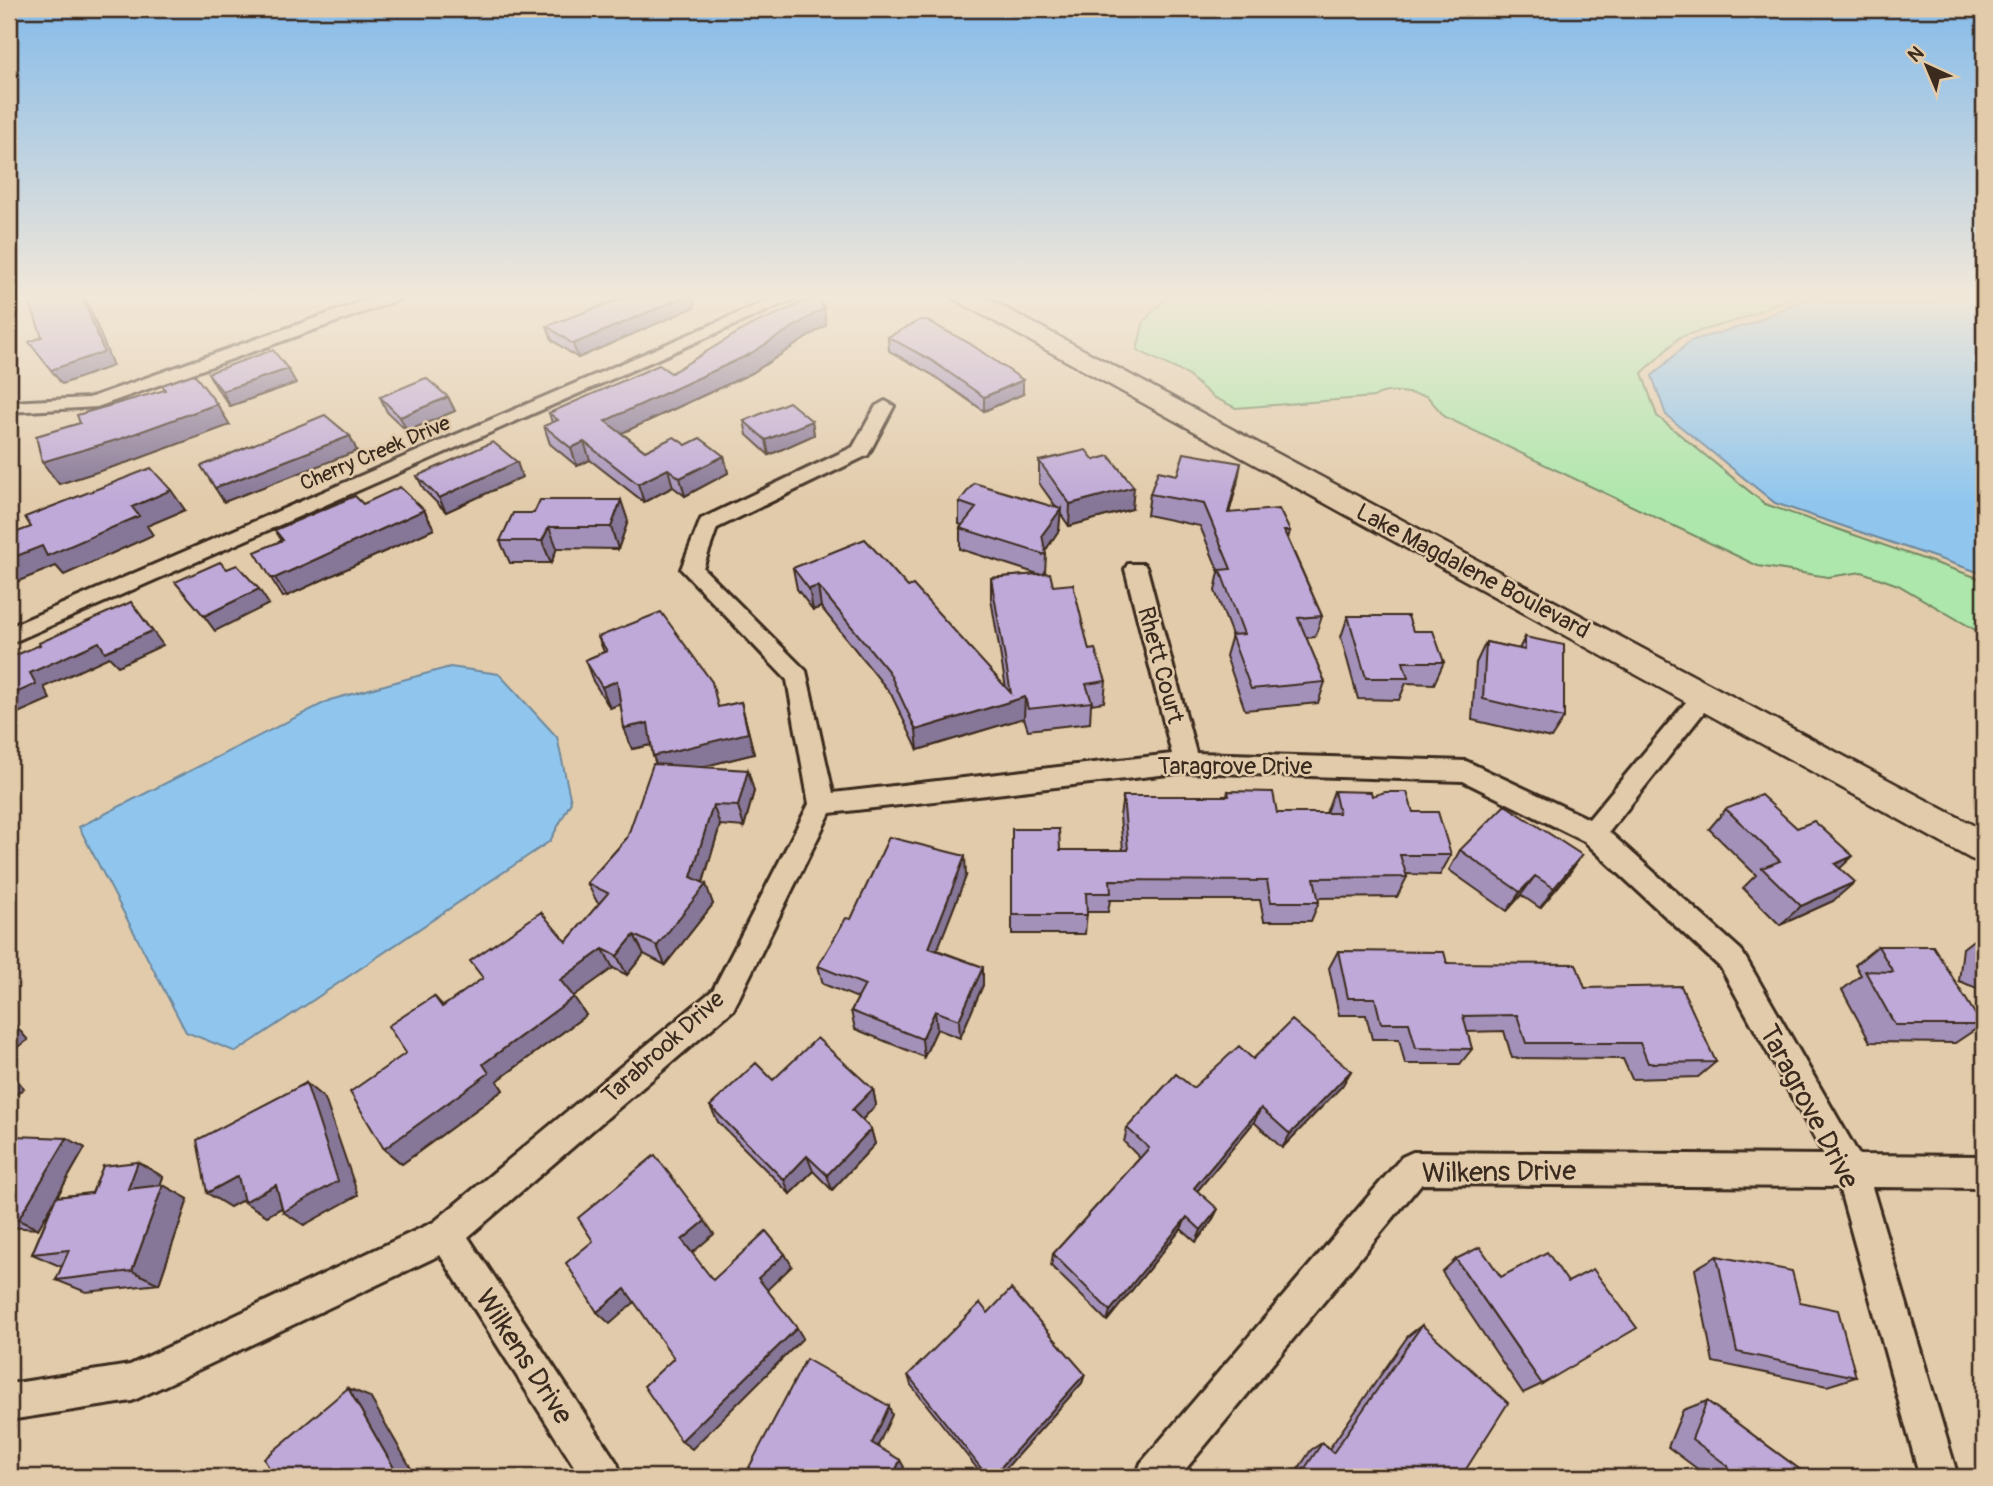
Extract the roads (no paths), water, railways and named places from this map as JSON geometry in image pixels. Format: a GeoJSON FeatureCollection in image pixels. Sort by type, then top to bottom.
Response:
{"type":"FeatureCollection","features":[{"type":"Feature","properties":{"kind":"street"},"geometry":{"type":"LineString","coordinates":[[9,407],[92,403],[202,363]]}},
{"type":"Feature","properties":{"kind":"street","name":"Cherry Creek Drive"},"geometry":{"type":"LineString","coordinates":[[9,636],[637,363]]}},
{"type":"Feature","properties":{"kind":"street","name":"Lake Magdalene Boulevard"},"geometry":{"type":"LineString","coordinates":[[1090,363],[1984,848]]}},
{"type":"Feature","properties":{"kind":"street"},"geometry":{"type":"LineString","coordinates":[[822,804],[798,677],[692,569],[708,524],[862,451],[885,406]]}},
{"type":"Feature","properties":{"kind":"street","name":"Rhett Court"},"geometry":{"type":"LineString","coordinates":[[1136,569],[1186,762]]}},
{"type":"Feature","properties":{"kind":"street"},"geometry":{"type":"LineString","coordinates":[[1593,833],[1704,696]]}},
{"type":"Feature","properties":{"kind":"street","name":"Taragrove Drive"},"geometry":{"type":"LineString","coordinates":[[822,804],[1186,762],[1466,771],[1593,833],[1731,959],[1850,1170],[1940,1477]]}},
{"type":"Feature","properties":{"kind":"street","name":"Tarabrook Drive"},"geometry":{"type":"LineString","coordinates":[[9,1402],[132,1382],[446,1234],[723,1000],[822,804]]}},
{"type":"Feature","properties":{"kind":"street","name":"Wilkens Drive"},"geometry":{"type":"LineString","coordinates":[[1155,1477],[1413,1168],[1984,1172]]}},
{"type":"Feature","properties":{"kind":"street","name":"Wilkens Drive"},"geometry":{"type":"LineString","coordinates":[[446,1234],[603,1477]]}},
{"type":"Feature","properties":{"kind":"water"},"geometry":{"type":"Polygon","coordinates":[[[1666,363],[1984,363],[1984,574],[1775,503],[1666,415],[1652,376],[1666,363]]]}},
{"type":"Feature","properties":{"kind":"water"},"geometry":{"type":"Polygon","coordinates":[[[450,667],[499,674],[557,737],[571,802],[550,841],[236,1052],[186,1032],[79,827],[330,700],[450,667]]]}}]}
